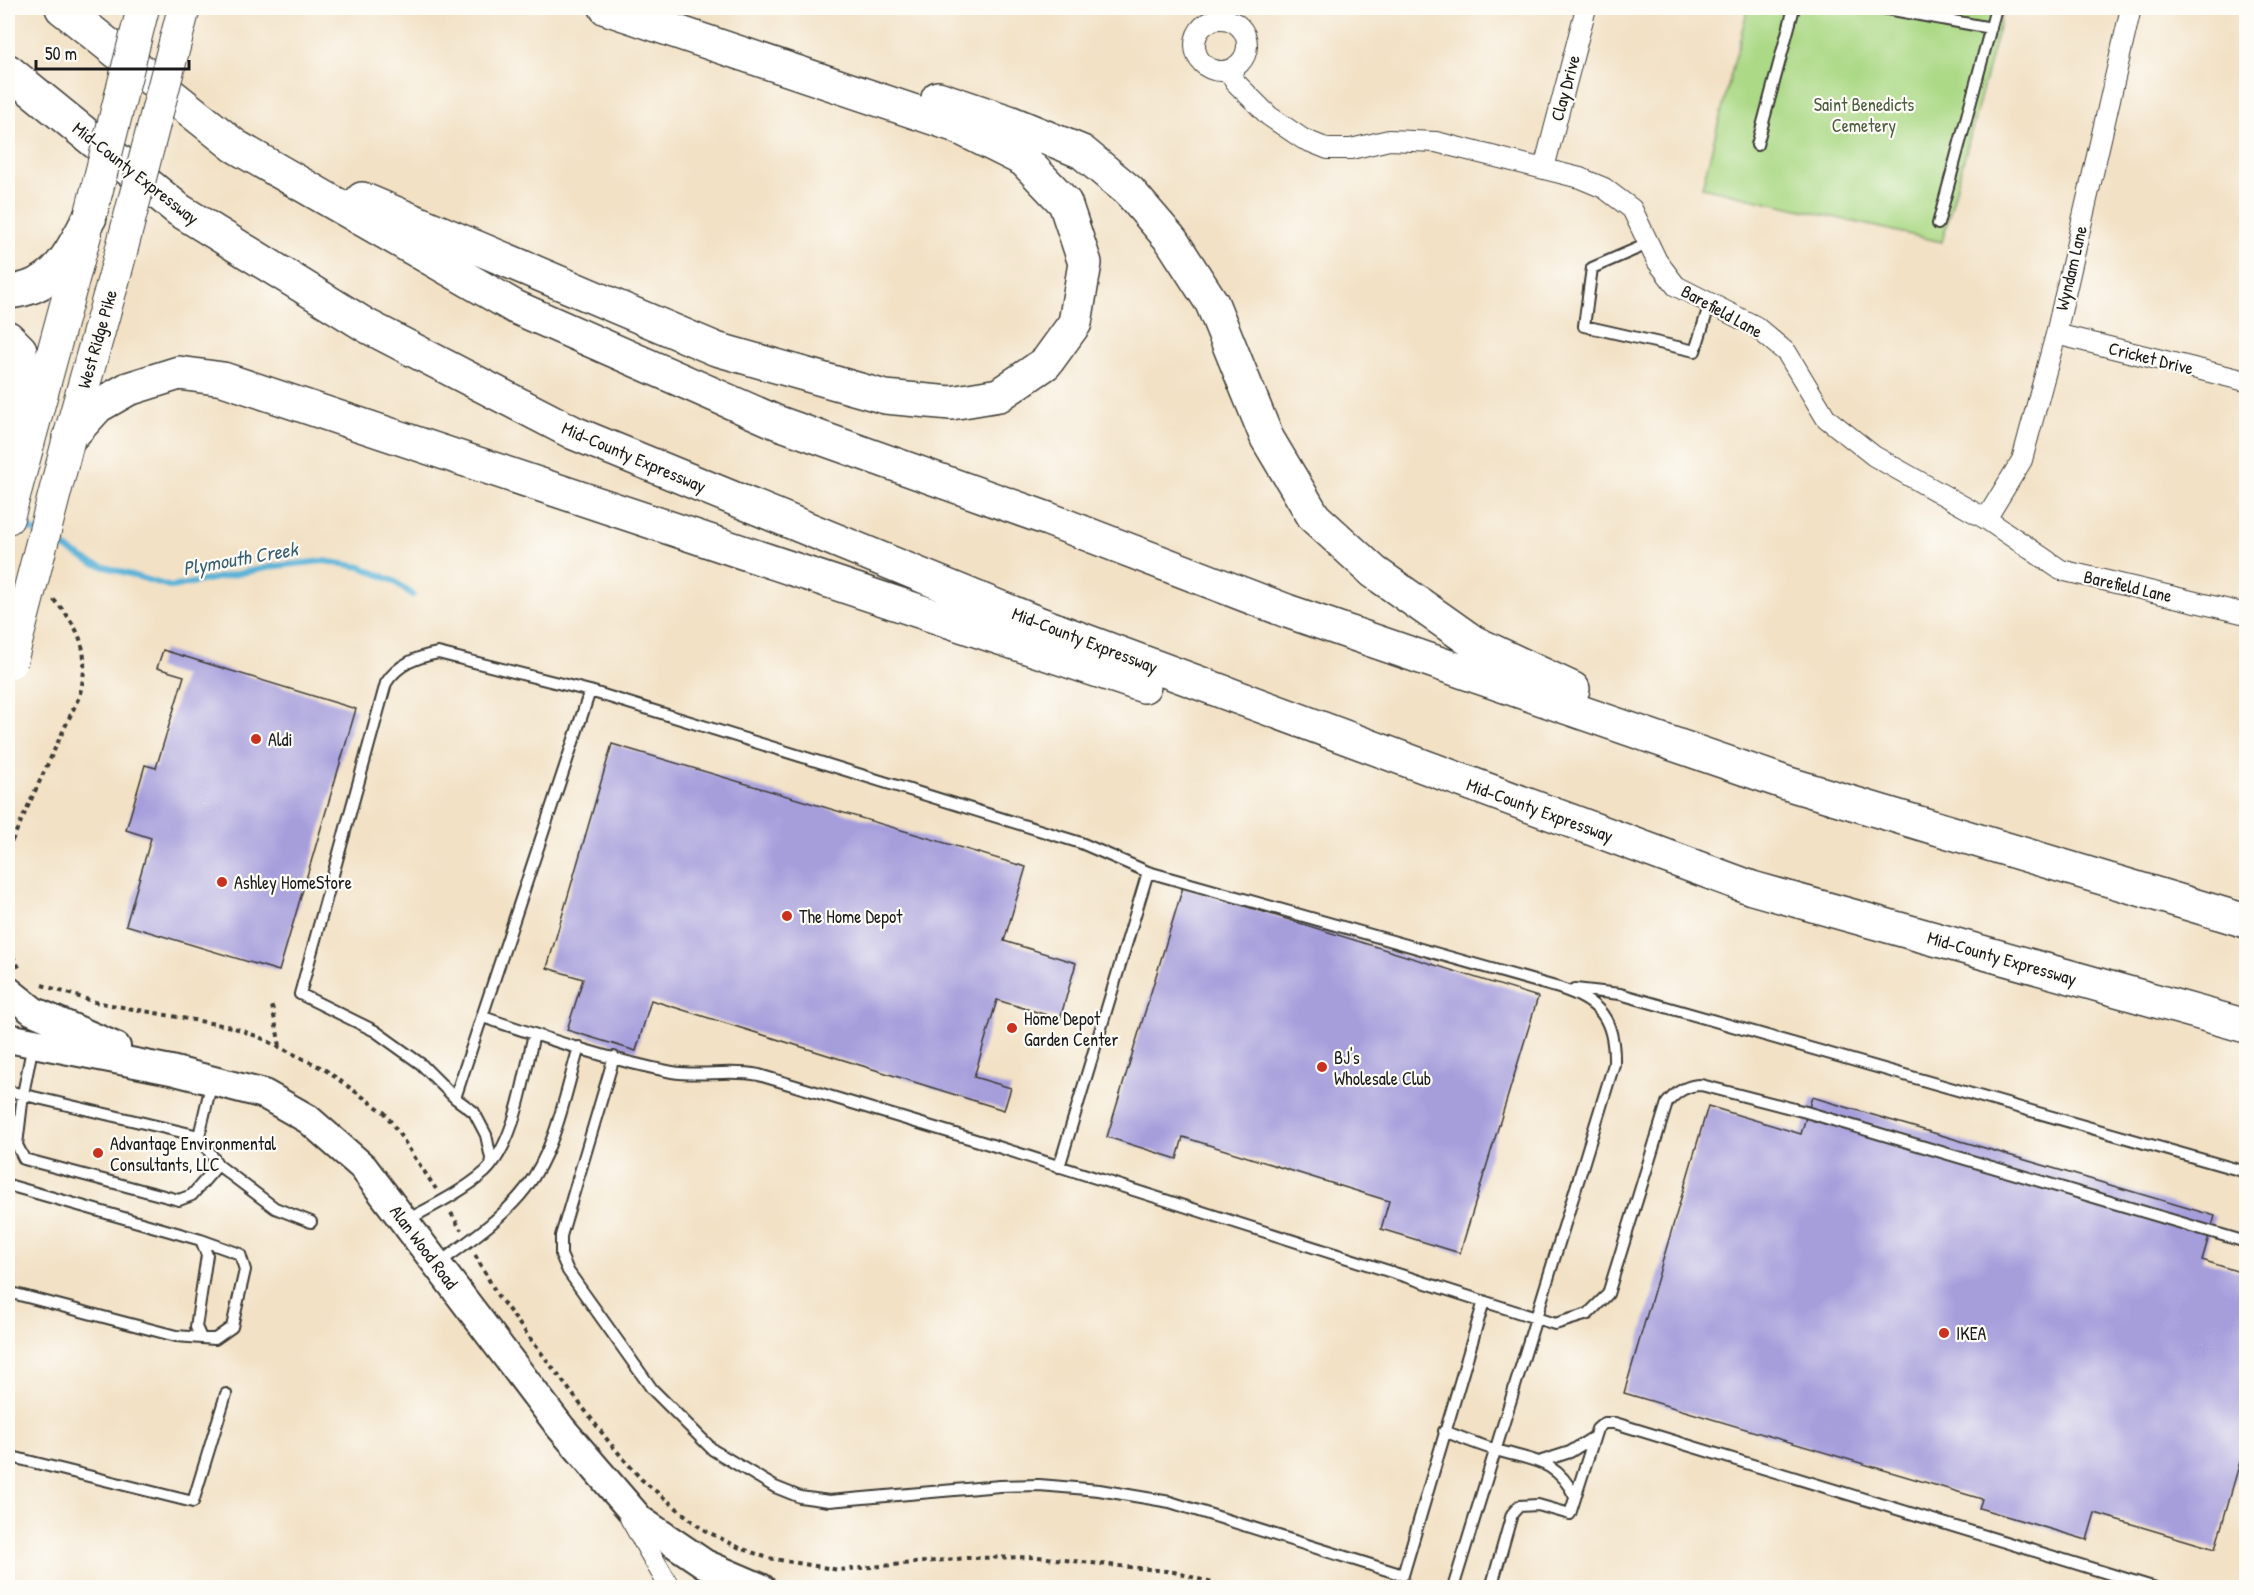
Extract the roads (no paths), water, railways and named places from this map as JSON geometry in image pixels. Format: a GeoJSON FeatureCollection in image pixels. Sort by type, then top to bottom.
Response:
{"type":"FeatureCollection","features":[{"type":"Feature","properties":{"kind":"highway"},"geometry":{"type":"LineString","coordinates":[[62,8],[236,146],[515,307],[776,422],[1048,519],[1287,611],[1789,784],[2247,921]]}},
{"type":"Feature","properties":{"kind":"highway"},"geometry":{"type":"LineString","coordinates":[[236,146],[716,349],[885,397],[951,404],[999,395],[1046,363],[1075,323],[1085,263],[1065,203],[1024,160],[954,125],[606,8]]}},
{"type":"Feature","properties":{"kind":"highway"},"geometry":{"type":"LineString","coordinates":[[668,8],[1009,122],[1082,152],[1129,191],[1172,242],[1212,303],[1267,438],[1314,517],[1374,572],[1473,642],[1548,678],[1789,784]]}},
{"type":"Feature","properties":{"kind":"highway","name":"Mid-County Expressway"},"geometry":{"type":"LineString","coordinates":[[14,77],[178,210],[367,326],[574,433],[1040,624],[1752,888],[2247,1026]]}},
{"type":"Feature","properties":{"kind":"highway"},"geometry":{"type":"LineString","coordinates":[[8,291],[23,290],[61,269],[90,217]]}},
{"type":"Feature","properties":{"kind":"highway"},"geometry":{"type":"LineString","coordinates":[[8,338],[20,350],[28,431]]}},
{"type":"Feature","properties":{"kind":"highway"},"geometry":{"type":"LineString","coordinates":[[69,438],[98,405],[128,389],[179,373],[223,379],[1752,888]]}},
{"type":"Feature","properties":{"kind":"main road"},"geometry":{"type":"LineString","coordinates":[[8,518],[28,431],[90,217],[143,8]]}},
{"type":"Feature","properties":{"kind":"main road","name":"West Ridge Pike"},"geometry":{"type":"LineString","coordinates":[[9,666],[116,271],[184,8]]}},
{"type":"Feature","properties":{"kind":"street","name":"Clay Drive"},"geometry":{"type":"LineString","coordinates":[[1544,168],[1583,8]]}},
{"type":"Feature","properties":{"kind":"street","name":"Wyndam Lane"},"geometry":{"type":"LineString","coordinates":[[1986,519],[2022,460],[2056,334],[2131,8]]}},
{"type":"Feature","properties":{"kind":"street","name":"Barefield Lane"},"geometry":{"type":"LineString","coordinates":[[1229,70],[1235,82],[1269,116],[1303,139],[1328,149],[1351,149],[1389,140],[1436,142],[1580,177],[1619,198],[1632,209],[1657,261],[1676,286],[1755,326],[1787,353],[1826,418],[1874,456],[1986,519],[2061,570],[2247,614]]}},
{"type":"Feature","properties":{"kind":"street","name":"Cricket Drive"},"geometry":{"type":"LineString","coordinates":[[2056,334],[2247,381]]}},
{"type":"Feature","properties":{"kind":"street"},"geometry":{"type":"LineString","coordinates":[[8,991],[33,1011],[49,1019],[171,1070]]}},
{"type":"Feature","properties":{"kind":"street","name":"Alan Wood Road"},"geometry":{"type":"LineString","coordinates":[[20,1041],[171,1070],[264,1094],[308,1119],[363,1167],[561,1428],[640,1520],[705,1564],[761,1587]]}},
{"type":"Feature","properties":{"kind":"street"},"geometry":{"type":"LineString","coordinates":[[604,1478],[642,1535],[670,1587]]}},
{"type":"Feature","properties":{"kind":"lane"},"geometry":{"type":"LineString","coordinates":[[1757,145],[1794,8]]}},
{"type":"Feature","properties":{"kind":"lane"},"geometry":{"type":"LineString","coordinates":[[1882,8],[1991,28]]}},
{"type":"Feature","properties":{"kind":"lane"},"geometry":{"type":"LineString","coordinates":[[1938,224],[1996,8]]}},
{"type":"Feature","properties":{"kind":"lane"},"geometry":{"type":"LineString","coordinates":[[1650,243],[1592,268],[1584,326],[1695,351],[1710,303]]}},
{"type":"Feature","properties":{"kind":"lane"},"geometry":{"type":"LineString","coordinates":[[492,1163],[486,1135],[474,1112],[454,1098],[421,1064],[398,1046],[346,1014],[300,994],[386,683],[391,675],[416,657],[438,653],[590,691],[1081,843],[1148,872],[1582,995],[1595,1004],[1602,1013],[1610,1032],[1614,1064],[1453,1587]]}},
{"type":"Feature","properties":{"kind":"lane"},"geometry":{"type":"LineString","coordinates":[[454,1098],[483,1017],[590,691]]}},
{"type":"Feature","properties":{"kind":"lane"},"geometry":{"type":"LineString","coordinates":[[1059,1167],[1148,872]]}},
{"type":"Feature","properties":{"kind":"lane"},"geometry":{"type":"LineString","coordinates":[[1559,988],[1620,993],[2247,1172]]}},
{"type":"Feature","properties":{"kind":"lane"},"geometry":{"type":"LineString","coordinates":[[483,1017],[534,1034],[673,1072],[738,1072],[759,1076],[1059,1167],[1555,1324],[1574,1320],[1595,1310],[1608,1294],[1667,1103],[1679,1091],[1701,1084],[2247,1242]]}},
{"type":"Feature","properties":{"kind":"lane"},"geometry":{"type":"LineString","coordinates":[[404,1222],[469,1184],[492,1163],[504,1143],[513,1118],[534,1034]]}},
{"type":"Feature","properties":{"kind":"lane"},"geometry":{"type":"LineString","coordinates":[[20,1041],[23,1094],[17,1145],[24,1159],[179,1200],[192,1195],[218,1166]]}},
{"type":"Feature","properties":{"kind":"lane"},"geometry":{"type":"LineString","coordinates":[[437,1265],[500,1215],[526,1189],[549,1147],[579,1047]]}},
{"type":"Feature","properties":{"kind":"lane"},"geometry":{"type":"LineString","coordinates":[[614,1057],[561,1236],[563,1263],[652,1389],[684,1423],[730,1463],[775,1487],[800,1497],[829,1501],[1000,1486],[1039,1485],[1099,1490],[1170,1502],[1403,1575],[1484,1301]]}},
{"type":"Feature","properties":{"kind":"lane"},"geometry":{"type":"LineString","coordinates":[[212,1081],[199,1136],[218,1166],[275,1208],[311,1222]]}},
{"type":"Feature","properties":{"kind":"lane"},"geometry":{"type":"LineString","coordinates":[[8,1091],[199,1136]]}},
{"type":"Feature","properties":{"kind":"lane"},"geometry":{"type":"LineString","coordinates":[[8,1124],[20,1126]]}},
{"type":"Feature","properties":{"kind":"lane"},"geometry":{"type":"LineString","coordinates":[[8,1185],[201,1239],[240,1254],[245,1270],[232,1326],[215,1339],[176,1336],[8,1292]]}},
{"type":"Feature","properties":{"kind":"lane"},"geometry":{"type":"LineString","coordinates":[[201,1239],[207,1255],[196,1327],[201,1338]]}},
{"type":"Feature","properties":{"kind":"lane"},"geometry":{"type":"LineString","coordinates":[[8,1456],[193,1502],[226,1394]]}},
{"type":"Feature","properties":{"kind":"lane"},"geometry":{"type":"LineString","coordinates":[[1491,1587],[1512,1514],[1519,1506],[1538,1505],[1570,1514],[1597,1429],[1604,1424],[1615,1423],[2156,1587]]}},
{"type":"Feature","properties":{"kind":"lane"},"geometry":{"type":"LineString","coordinates":[[1444,1431],[1495,1450],[1542,1461],[1568,1482],[1575,1497]]}},
{"type":"Feature","properties":{"kind":"lane"},"geometry":{"type":"LineString","coordinates":[[1542,1461],[1569,1452],[1594,1437]]}},
{"type":"Feature","properties":{"kind":"waterway","name":"Plymouth Creek"},"geometry":{"type":"LineString","coordinates":[[16,521],[36,532]]}},
{"type":"Feature","properties":{"kind":"waterway","name":"Plymouth Creek"},"geometry":{"type":"LineString","coordinates":[[53,541],[92,563],[172,587],[276,566],[324,561],[361,567],[394,581],[413,595]]}},
{"type":"Feature","properties":{"kind":"place","name":"Aldi"},"geometry":{"type":"Point","coordinates":[256,739]}},
{"type":"Feature","properties":{"kind":"place","name":"Ashley HomeStore"},"geometry":{"type":"Point","coordinates":[222,882]}},
{"type":"Feature","properties":{"kind":"place","name":"The Home Depot"},"geometry":{"type":"Point","coordinates":[787,916]}},
{"type":"Feature","properties":{"kind":"place","name":"Home Depot Garden Center"},"geometry":{"type":"Point","coordinates":[1012,1028]}},
{"type":"Feature","properties":{"kind":"place","name":"BJ's Wholesale Club"},"geometry":{"type":"Point","coordinates":[1322,1067]}},
{"type":"Feature","properties":{"kind":"place","name":"Advantage Environmental Consultants, LLC"},"geometry":{"type":"Point","coordinates":[98,1153]}},
{"type":"Feature","properties":{"kind":"place","name":"IKEA"},"geometry":{"type":"Point","coordinates":[1944,1333]}},
{"type":"Feature","properties":{"kind":"park label","name":"Saint Benedicts Cemetery"},"geometry":{"type":"Point","coordinates":[1864,114]}}]}
